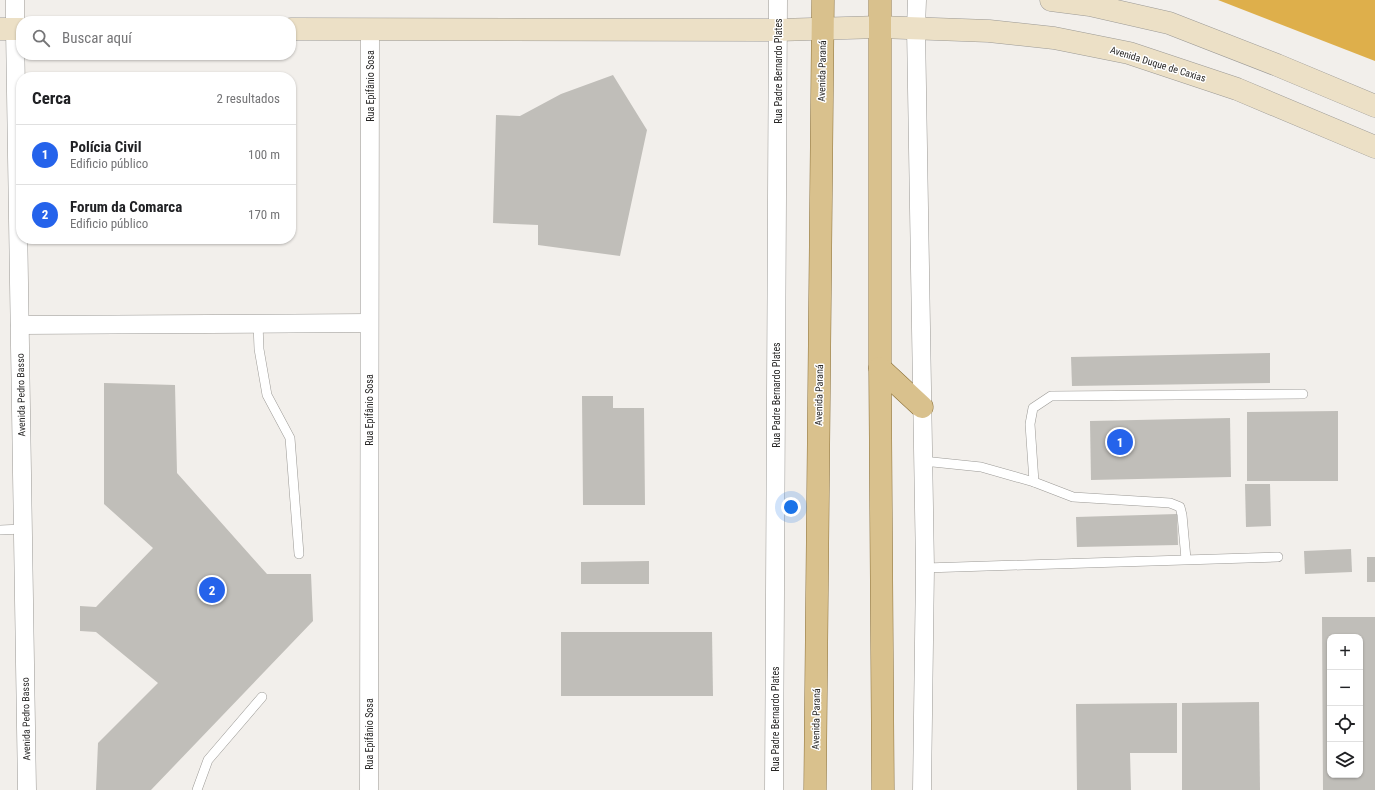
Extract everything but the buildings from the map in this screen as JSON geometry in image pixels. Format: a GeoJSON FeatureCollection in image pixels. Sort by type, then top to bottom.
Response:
{"type":"FeatureCollection","features":[{"type":"Feature","properties":{"kind":"main road","name":"Avenida Paraná"},"geometry":{"type":"LineString","coordinates":[[815,790],[823,0]]}},
{"type":"Feature","properties":{"kind":"main road"},"geometry":{"type":"LineString","coordinates":[[880,0],[880,368],[883,790]]}},
{"type":"Feature","properties":{"kind":"main road"},"geometry":{"type":"LineString","coordinates":[[1051,0],[1090,5],[1168,23],[1277,65],[1375,106]]}},
{"type":"Feature","properties":{"kind":"main road","name":"Avenida Duque de Caxias"},"geometry":{"type":"LineString","coordinates":[[296,29],[778,30],[880,27],[989,31],[1054,38],[1129,54],[1238,89],[1375,148]]}},
{"type":"Feature","properties":{"kind":"main road"},"geometry":{"type":"LineString","coordinates":[[880,368],[922,406]]}},
{"type":"Feature","properties":{"kind":"street","name":"Avenida Pedro Basso"},"geometry":{"type":"LineString","coordinates":[[15,0],[12,29],[16,177]]}},
{"type":"Feature","properties":{"kind":"street","name":"Rua Padre Bernardo Plates"},"geometry":{"type":"LineString","coordinates":[[774,790],[778,0]]}},
{"type":"Feature","properties":{"kind":"street"},"geometry":{"type":"LineString","coordinates":[[917,0],[916,28],[925,568],[922,790]]}},
{"type":"Feature","properties":{"kind":"street","name":"Rua Epifânio Sosa"},"geometry":{"type":"LineString","coordinates":[[369,790],[370,29]]}},
{"type":"Feature","properties":{"kind":"street","name":"Avenida Pedro Basso"},"geometry":{"type":"LineString","coordinates":[[18,244],[27,790]]}},
{"type":"Feature","properties":{"kind":"street"},"geometry":{"type":"LineString","coordinates":[[20,325],[369,323]]}},
{"type":"Feature","properties":{"kind":"lane"},"geometry":{"type":"LineString","coordinates":[[258,324],[259,349],[267,395],[290,438],[299,554]]}},
{"type":"Feature","properties":{"kind":"lane"},"geometry":{"type":"LineString","coordinates":[[1034,482],[1030,424],[1033,408],[1051,396],[1303,394]]}},
{"type":"Feature","properties":{"kind":"lane"},"geometry":{"type":"LineString","coordinates":[[923,461],[981,467],[1034,482],[1073,497],[1170,503],[1180,507],[1186,559]]}},
{"type":"Feature","properties":{"kind":"lane"},"geometry":{"type":"LineString","coordinates":[[0,530],[23,529]]}},
{"type":"Feature","properties":{"kind":"lane"},"geometry":{"type":"LineString","coordinates":[[925,568],[1278,556]]}},
{"type":"Feature","properties":{"kind":"lane"},"geometry":{"type":"LineString","coordinates":[[198,790],[208,760],[262,697]]}},
{"type":"Feature","properties":{"kind":"shaded area"},"geometry":{"type":"Polygon","coordinates":[[[1218,0],[1375,0],[1375,61],[1218,0]]]}},
{"type":"Feature","properties":{"kind":"place","name":"Polícia Civil"},"geometry":{"type":"Point","coordinates":[1120,442]}},
{"type":"Feature","properties":{"kind":"place","name":"Forum da Comarca"},"geometry":{"type":"Point","coordinates":[212,590]}}]}
